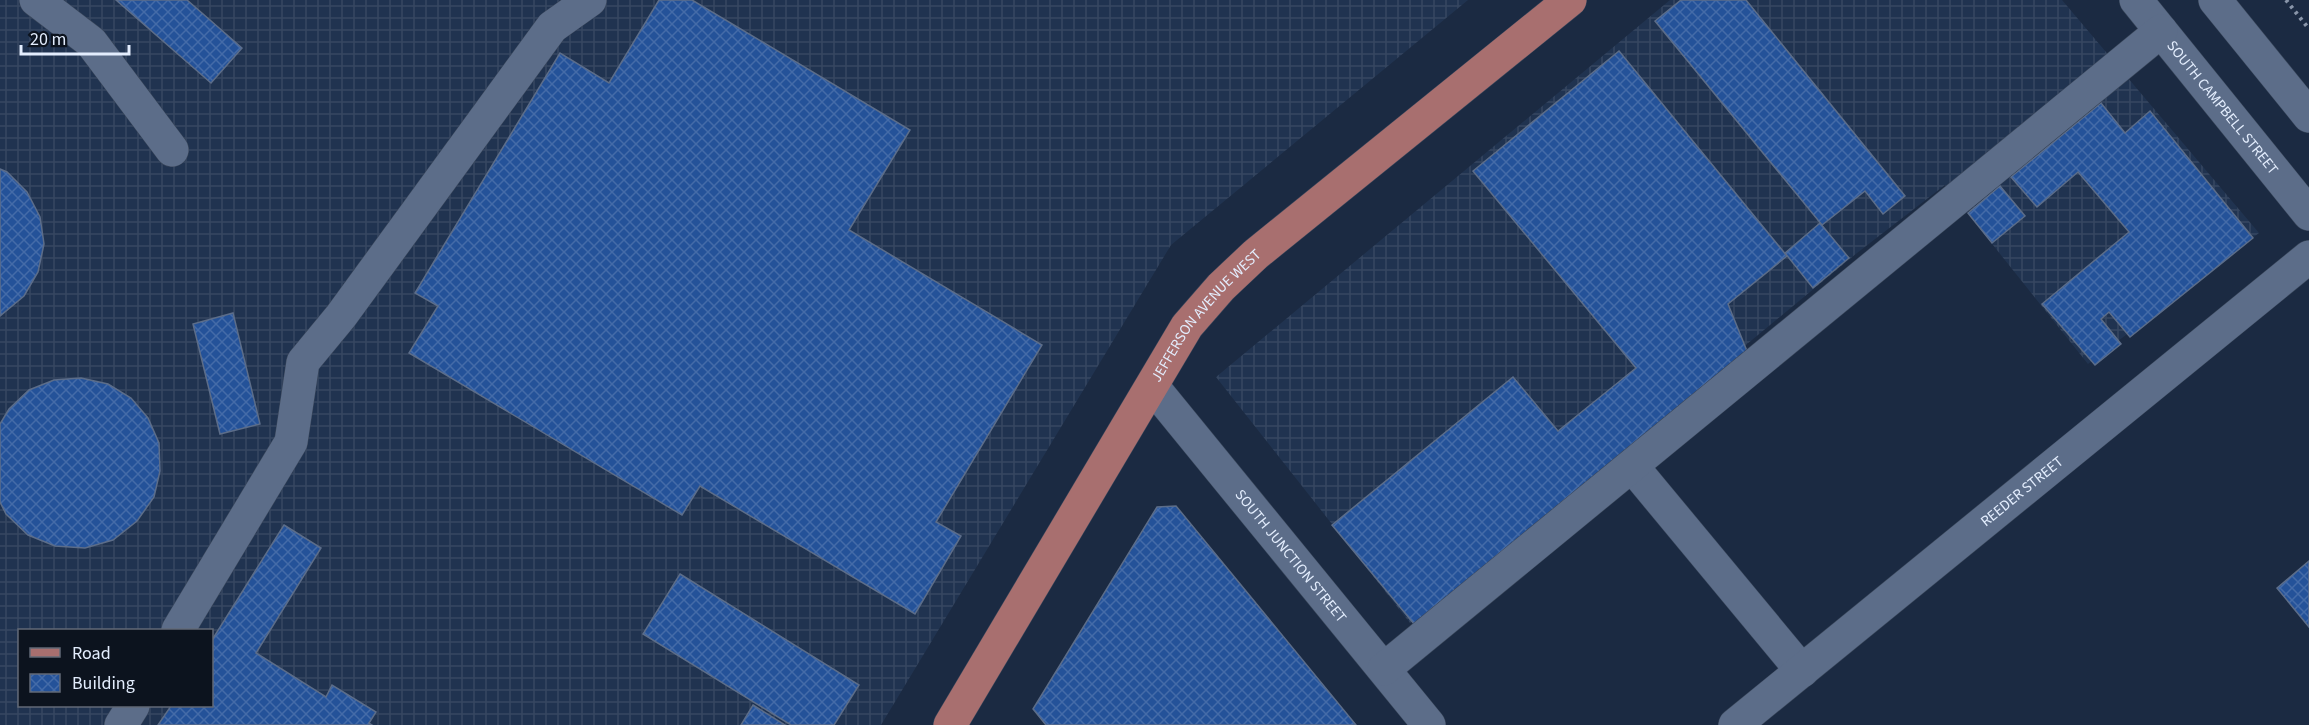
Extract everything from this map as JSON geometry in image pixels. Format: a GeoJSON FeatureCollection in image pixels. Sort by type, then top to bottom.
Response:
{"type":"FeatureCollection","features":[{"type":"Feature","properties":{"kind":"main road","name":"JEFFERSON AVENUE WEST"},"geometry":{"type":"LineString","coordinates":[[950,725],[1153,387],[1187,326],[1221,287],[1256,254],[1570,0]]}},
{"type":"Feature","properties":{"kind":"street"},"geometry":{"type":"LineString","coordinates":[[36,0],[92,42],[172,150]]}},
{"type":"Feature","properties":{"kind":"street"},"geometry":{"type":"LineString","coordinates":[[179,629],[291,442],[303,362],[341,316],[552,27],[590,0]]}},
{"type":"Feature","properties":{"kind":"street","name":"SOUTH CAMPBELL STREET"},"geometry":{"type":"LineString","coordinates":[[2136,0],[2309,214]]}},
{"type":"Feature","properties":{"kind":"street"},"geometry":{"type":"LineString","coordinates":[[2216,0],[2309,116]]}},
{"type":"Feature","properties":{"kind":"street"},"geometry":{"type":"LineString","coordinates":[[1384,669],[2162,31]]}},
{"type":"Feature","properties":{"kind":"street","name":"REEDER STREET"},"geometry":{"type":"LineString","coordinates":[[1735,725],[2309,257]]}},
{"type":"Feature","properties":{"kind":"street","name":"SOUTH JUNCTION STREET"},"geometry":{"type":"LineString","coordinates":[[1153,387],[1429,725]]}},
{"type":"Feature","properties":{"kind":"street"},"geometry":{"type":"LineString","coordinates":[[1632,466],[1802,671]]}},
{"type":"Feature","properties":{"kind":"street"},"geometry":{"type":"LineString","coordinates":[[121,725],[132,707]]}},
{"type":"Feature","properties":{"kind":"path"},"geometry":{"type":"LineString","coordinates":[[2286,0],[2309,29]]}},
{"type":"Feature","properties":{"kind":"shaded area"},"geometry":{"type":"Polygon","coordinates":[[[0,0],[1468,0],[1171,245],[881,725],[0,725],[0,0]]]}},
{"type":"Feature","properties":{"kind":"shaded area"},"geometry":{"type":"Polygon","coordinates":[[[1670,0],[2062,0],[2259,233],[2088,364],[1945,185],[1857,253],[1410,623],[1216,377],[1670,0]]]}},
{"type":"Feature","properties":{"kind":"building"},"geometry":{"type":"Polygon","coordinates":[[[116,0],[187,0],[242,48],[211,83],[116,0]]]}},
{"type":"Feature","properties":{"kind":"building"},"geometry":{"type":"Polygon","coordinates":[[[659,0],[692,0],[910,130],[849,230],[1042,345],[936,522],[961,536],[915,614],[700,486],[682,515],[409,353],[438,306],[415,293],[560,53],[609,83],[659,0]]]}},
{"type":"Feature","properties":{"kind":"building"},"geometry":{"type":"Polygon","coordinates":[[[1681,0],[1746,0],[1905,196],[1883,214],[1865,191],[1822,225],[1655,21],[1681,0]]]}},
{"type":"Feature","properties":{"kind":"building"},"geometry":{"type":"Polygon","coordinates":[[[1619,51],[1787,256],[1728,304],[1747,351],[1414,624],[1332,525],[1513,377],[1558,431],[1636,368],[1473,171],[1619,51]]]}},
{"type":"Feature","properties":{"kind":"building"},"geometry":{"type":"Polygon","coordinates":[[[2101,103],[2125,133],[2150,111],[2253,238],[2130,337],[2109,312],[2101,319],[2121,344],[2095,365],[2042,304],[2129,232],[2078,172],[2037,207],[2011,177],[2101,103]]]}},
{"type":"Feature","properties":{"kind":"building"},"geometry":{"type":"Polygon","coordinates":[[[0,169],[7,172],[27,192],[40,217],[44,244],[38,272],[24,296],[0,316],[0,169]]]}},
{"type":"Feature","properties":{"kind":"building"},"geometry":{"type":"Polygon","coordinates":[[[2000,186],[2025,216],[1992,243],[1968,213],[2000,186]]]}},
{"type":"Feature","properties":{"kind":"building"},"geometry":{"type":"Polygon","coordinates":[[[1820,223],[1849,258],[1813,288],[1785,253],[1820,223]]]}},
{"type":"Feature","properties":{"kind":"building"},"geometry":{"type":"Polygon","coordinates":[[[233,313],[260,424],[220,434],[193,324],[233,313]]]}},
{"type":"Feature","properties":{"kind":"building"},"geometry":{"type":"Polygon","coordinates":[[[81,378],[108,384],[131,398],[148,418],[159,443],[160,471],[154,497],[137,521],[113,540],[85,548],[55,546],[28,535],[6,514],[0,502],[0,424],[9,409],[29,390],[54,380],[81,378]]]}},
{"type":"Feature","properties":{"kind":"building"},"geometry":{"type":"Polygon","coordinates":[[[1176,506],[1356,725],[1046,725],[1033,709],[1157,507],[1176,506]]]}},
{"type":"Feature","properties":{"kind":"building"},"geometry":{"type":"Polygon","coordinates":[[[284,525],[321,548],[256,653],[326,697],[332,685],[376,712],[369,723],[372,725],[158,725],[170,707],[213,707],[213,638],[284,525]]]}},
{"type":"Feature","properties":{"kind":"building"},"geometry":{"type":"Polygon","coordinates":[[[2309,561],[2309,627],[2277,588],[2309,561]]]}},
{"type":"Feature","properties":{"kind":"building"},"geometry":{"type":"Polygon","coordinates":[[[680,574],[859,685],[834,725],[791,725],[643,634],[680,574]]]}},
{"type":"Feature","properties":{"kind":"building"},"geometry":{"type":"Polygon","coordinates":[[[753,705],[785,725],[741,725],[753,705]]]}}]}
